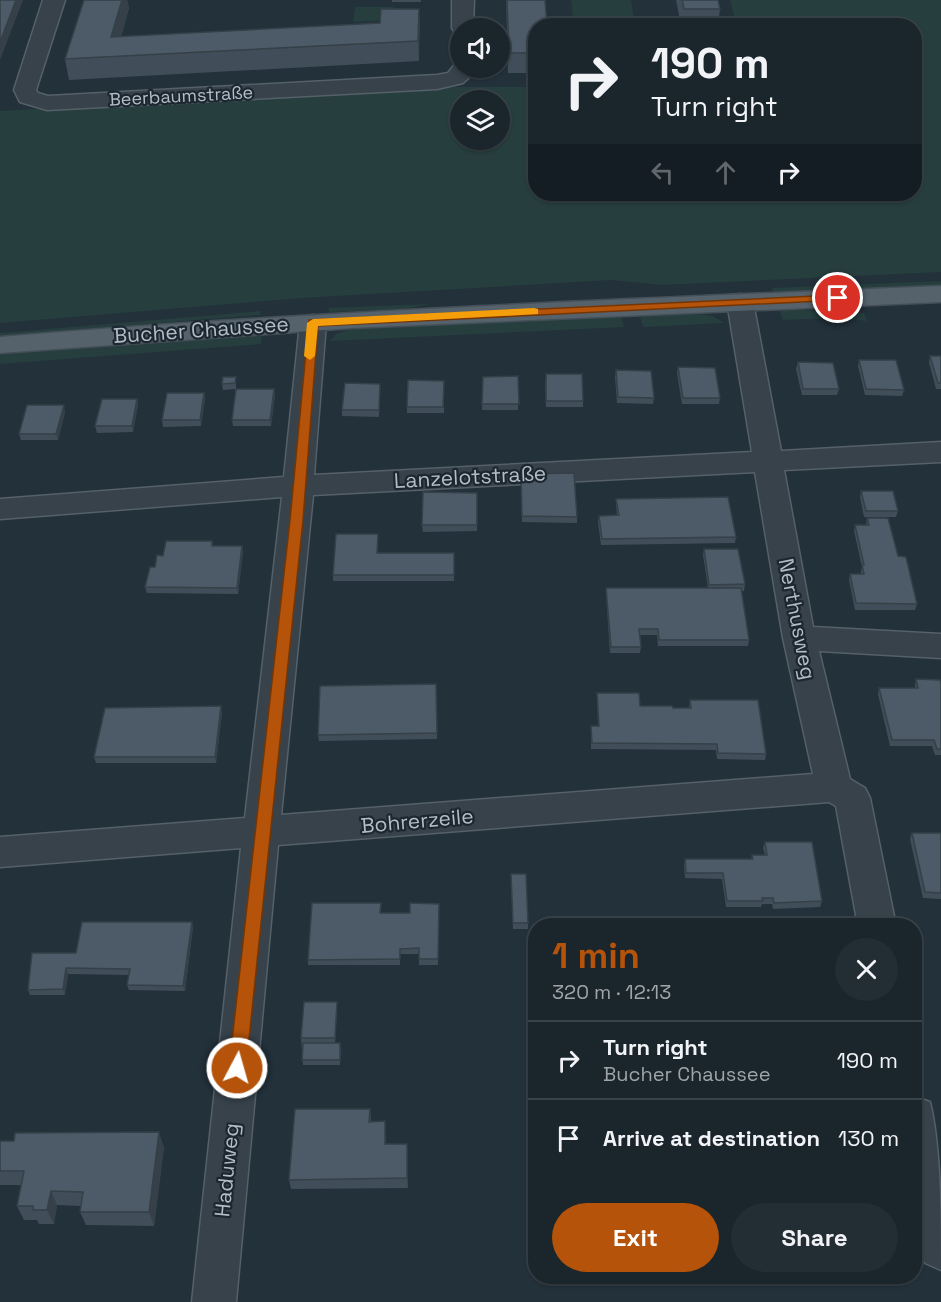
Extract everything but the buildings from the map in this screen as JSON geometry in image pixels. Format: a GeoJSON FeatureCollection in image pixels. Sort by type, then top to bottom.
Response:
{"type":"FeatureCollection","features":[{"type":"Feature","properties":{"kind":"main road","name":"Bucher Chaussee"},"geometry":{"type":"LineString","coordinates":[[0,345],[136,333],[313,323],[941,294]]}},
{"type":"Feature","properties":{"kind":"street","name":"Beerbaumstraße"},"geometry":{"type":"LineString","coordinates":[[54,0],[25,90],[28,98],[47,102],[437,82],[455,78]]}},
{"type":"Feature","properties":{"kind":"street"},"geometry":{"type":"LineString","coordinates":[[463,0],[463,18]]}},
{"type":"Feature","properties":{"kind":"street","name":"Nerthusweg"},"geometry":{"type":"LineString","coordinates":[[740,302],[766,461],[799,638],[834,787]]}},
{"type":"Feature","properties":{"kind":"street","name":"Haduweg"},"geometry":{"type":"LineString","coordinates":[[214,1302],[261,834],[300,486],[313,323]]}},
{"type":"Feature","properties":{"kind":"street","name":"Lanzelotstraße"},"geometry":{"type":"LineString","coordinates":[[0,509],[300,486],[941,452]]}},
{"type":"Feature","properties":{"kind":"street"},"geometry":{"type":"LineString","coordinates":[[799,638],[941,646]]}},
{"type":"Feature","properties":{"kind":"street"},"geometry":{"type":"LineString","coordinates":[[834,787],[852,798],[875,918]]}},
{"type":"Feature","properties":{"kind":"street","name":"Bohrerzeile"},"geometry":{"type":"LineString","coordinates":[[0,852],[261,834],[834,787]]}},
{"type":"Feature","properties":{"kind":"street"},"geometry":{"type":"LineString","coordinates":[[922,1152],[941,1248]]}},
{"type":"Feature","properties":{"kind":"green space"},"geometry":{"type":"Polygon","coordinates":[[[571,0],[631,0],[634,18],[573,18],[571,0]]]}},
{"type":"Feature","properties":{"kind":"green space"},"geometry":{"type":"Polygon","coordinates":[[[730,0],[941,0],[941,272],[661,285],[611,280],[302,298],[0,323],[0,111],[438,87],[528,87],[528,201],[922,201],[922,18],[734,18],[730,0]]]}},
{"type":"Feature","properties":{"kind":"green space"},"geometry":{"type":"Polygon","coordinates":[[[355,7],[394,7],[395,20],[353,22],[355,7]]]}},
{"type":"Feature","properties":{"kind":"green space"},"geometry":{"type":"Polygon","coordinates":[[[941,281],[941,285],[773,292],[772,288],[941,281]]]}},
{"type":"Feature","properties":{"kind":"green space"},"geometry":{"type":"Polygon","coordinates":[[[430,304],[405,309],[329,312],[329,308],[430,304]]]}},
{"type":"Feature","properties":{"kind":"green space"},"geometry":{"type":"Polygon","coordinates":[[[779,309],[864,313],[867,321],[832,318],[783,320],[779,309]]]}},
{"type":"Feature","properties":{"kind":"green space"},"geometry":{"type":"Polygon","coordinates":[[[261,311],[260,315],[0,336],[0,333],[261,311]]]}},
{"type":"Feature","properties":{"kind":"green space"},"geometry":{"type":"Polygon","coordinates":[[[690,313],[713,316],[724,323],[643,327],[640,316],[690,313]]]}},
{"type":"Feature","properties":{"kind":"green space"},"geometry":{"type":"Polygon","coordinates":[[[621,316],[624,327],[330,341],[336,334],[350,329],[621,316]]]}},
{"type":"Feature","properties":{"kind":"green space"},"geometry":{"type":"Polygon","coordinates":[[[262,332],[261,344],[0,364],[0,353],[262,332]]]}},
{"type":"Feature","properties":{"kind":"slow traffic"},"geometry":{"type":"LineString","coordinates":[[310,356],[313,323],[534,312]]}},
{"type":"Feature","properties":{"kind":"route"},"geometry":{"type":"LineString","coordinates":[[237,1068],[296,520],[313,323],[838,298]]}}]}
